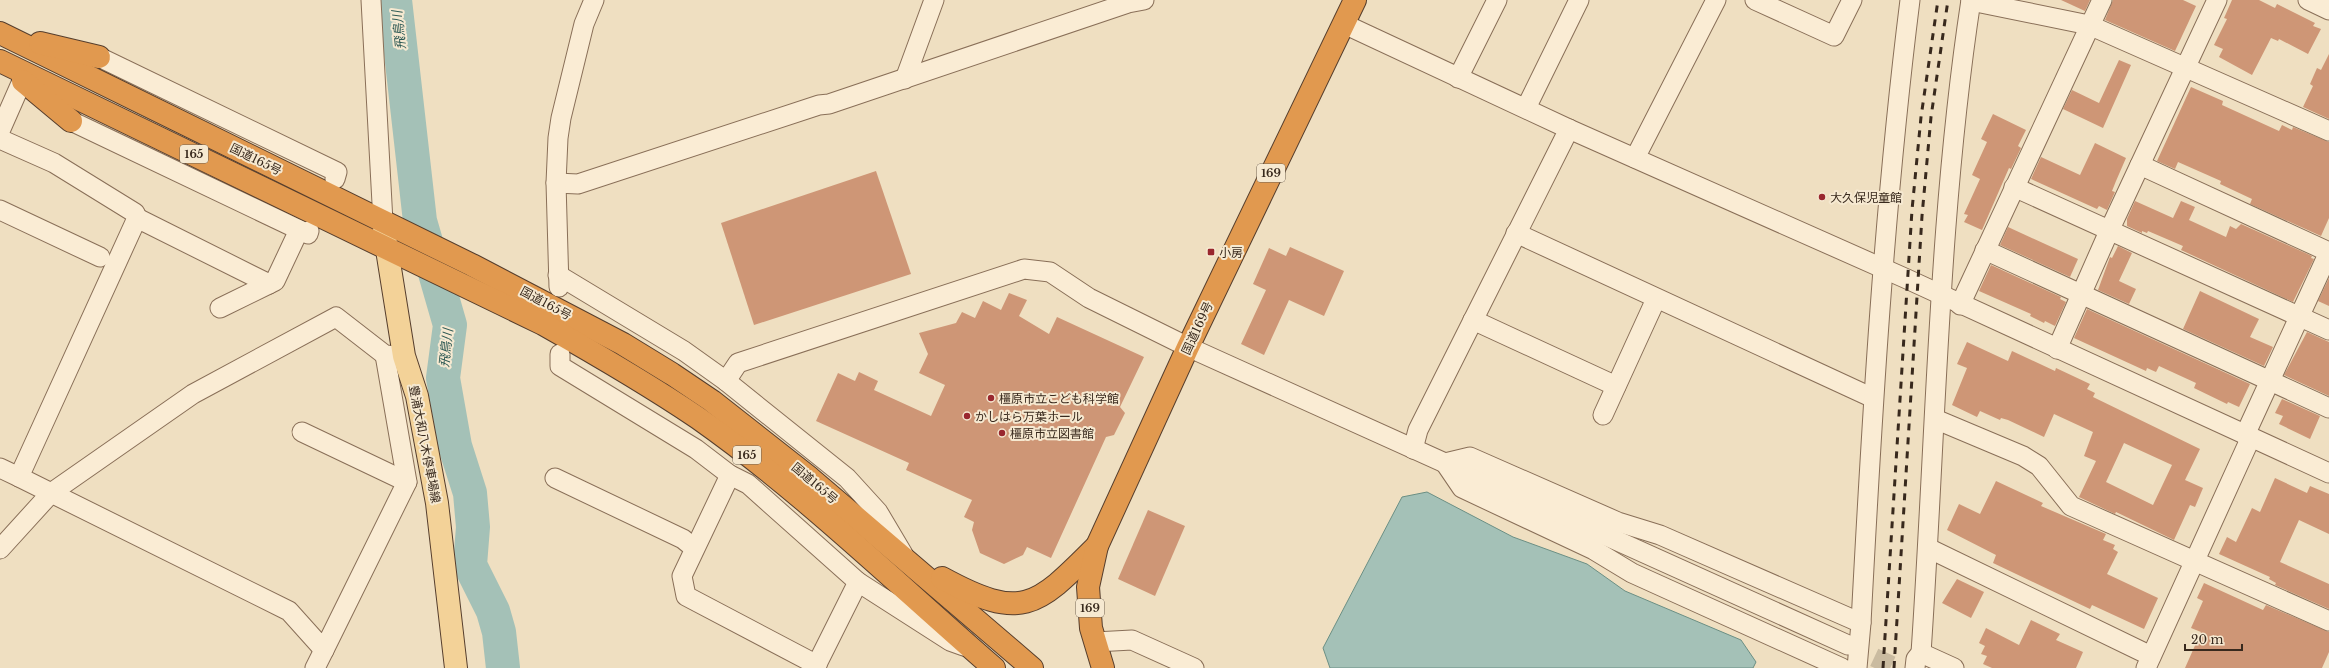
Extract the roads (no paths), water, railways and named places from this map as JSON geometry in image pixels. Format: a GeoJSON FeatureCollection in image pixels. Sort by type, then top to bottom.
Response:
{"type":"FeatureCollection","features":[{"type":"Feature","properties":{"kind":"highway","name":"国道169号"},"geometry":{"type":"LineString","coordinates":[[1103,668],[1091,628],[1088,587],[1097,546],[1188,347],[1355,0]]}},
{"type":"Feature","properties":{"kind":"highway","name":"国道165号"},"geometry":{"type":"LineString","coordinates":[[1,33],[467,262],[623,344],[672,374],[765,442],[906,559],[1032,668]]}},
{"type":"Feature","properties":{"kind":"highway"},"geometry":{"type":"LineString","coordinates":[[1,33],[99,56]]}},
{"type":"Feature","properties":{"kind":"highway","name":"国道165号"},"geometry":{"type":"LineString","coordinates":[[1,62],[543,324],[614,364],[699,419],[753,460],[830,524],[994,668]]}},
{"type":"Feature","properties":{"kind":"highway"},"geometry":{"type":"LineString","coordinates":[[1,62],[22,82],[71,121]]}},
{"type":"Feature","properties":{"kind":"highway"},"geometry":{"type":"LineString","coordinates":[[906,559],[974,596],[1006,603],[1020,603],[1043,596],[1097,546]]}},
{"type":"Feature","properties":{"kind":"main road","name":"豊浦大和八木停車場線"},"geometry":{"type":"LineString","coordinates":[[391,225],[393,252],[394,356],[417,396],[437,503],[456,668]]}},
{"type":"Feature","properties":{"kind":"street"},"geometry":{"type":"LineString","coordinates":[[370,0],[391,225]]}},
{"type":"Feature","properties":{"kind":"street"},"geometry":{"type":"LineString","coordinates":[[594,0],[584,24],[561,118],[556,183],[558,282],[684,351],[726,381],[847,478],[878,512],[906,559]]}},
{"type":"Feature","properties":{"kind":"street"},"geometry":{"type":"LineString","coordinates":[[905,79],[934,0]]}},
{"type":"Feature","properties":{"kind":"street"},"geometry":{"type":"LineString","coordinates":[[556,183],[578,184],[819,105],[829,104],[905,79],[1128,3],[1144,0]]}},
{"type":"Feature","properties":{"kind":"street"},"geometry":{"type":"LineString","coordinates":[[1458,78],[1497,0]]}},
{"type":"Feature","properties":{"kind":"street"},"geometry":{"type":"LineString","coordinates":[[1526,108],[1579,0]]}},
{"type":"Feature","properties":{"kind":"street"},"geometry":{"type":"LineString","coordinates":[[1635,158],[1716,0]]}},
{"type":"Feature","properties":{"kind":"street"},"geometry":{"type":"LineString","coordinates":[[1755,0],[1834,36],[1852,0]]}},
{"type":"Feature","properties":{"kind":"street"},"geometry":{"type":"LineString","coordinates":[[1857,668],[1861,623],[1873,398],[1883,269],[1900,71],[1910,0]]}},
{"type":"Feature","properties":{"kind":"street"},"geometry":{"type":"LineString","coordinates":[[1960,305],[2089,25],[2102,0]]}},
{"type":"Feature","properties":{"kind":"street"},"geometry":{"type":"LineString","coordinates":[[2057,349],[2110,229],[2217,0]]}},
{"type":"Feature","properties":{"kind":"street"},"geometry":{"type":"LineString","coordinates":[[2308,0],[2329,10]]}},
{"type":"Feature","properties":{"kind":"street"},"geometry":{"type":"LineString","coordinates":[[1954,668],[1918,660],[1928,548],[1948,186],[1958,92],[1971,1],[2089,25],[2186,66],[2329,131]]}},
{"type":"Feature","properties":{"kind":"street"},"geometry":{"type":"LineString","coordinates":[[1344,24],[1458,78],[1942,295],[1960,305],[2329,473]]}},
{"type":"Feature","properties":{"kind":"street"},"geometry":{"type":"LineString","coordinates":[[99,56],[337,172],[335,179]]}},
{"type":"Feature","properties":{"kind":"street"},"geometry":{"type":"LineString","coordinates":[[0,131],[22,82]]}},
{"type":"Feature","properties":{"kind":"street"},"geometry":{"type":"LineString","coordinates":[[71,121],[304,230],[276,281],[220,308]]}},
{"type":"Feature","properties":{"kind":"street"},"geometry":{"type":"LineString","coordinates":[[1413,449],[1418,430],[1569,128]]}},
{"type":"Feature","properties":{"kind":"street"},"geometry":{"type":"LineString","coordinates":[[0,140],[54,163],[135,213],[137,218],[269,284]]}},
{"type":"Feature","properties":{"kind":"street"},"geometry":{"type":"LineString","coordinates":[[1928,548],[2148,662],[2194,562],[2270,381],[2329,252],[2140,165]]}},
{"type":"Feature","properties":{"kind":"street"},"geometry":{"type":"LineString","coordinates":[[2014,187],[2110,229],[2329,330]]}},
{"type":"Feature","properties":{"kind":"street"},"geometry":{"type":"LineString","coordinates":[[0,210],[100,257]]}},
{"type":"Feature","properties":{"kind":"street"},"geometry":{"type":"LineString","coordinates":[[19,477],[137,218]]}},
{"type":"Feature","properties":{"kind":"street"},"geometry":{"type":"LineString","coordinates":[[1516,234],[1656,300],[1873,398]]}},
{"type":"Feature","properties":{"kind":"street"},"geometry":{"type":"LineString","coordinates":[[1985,250],[2329,408]]}},
{"type":"Feature","properties":{"kind":"street"},"geometry":{"type":"LineString","coordinates":[[726,381],[738,363],[1024,269],[1050,272],[1089,298],[1188,347],[1848,645]]}},
{"type":"Feature","properties":{"kind":"street"},"geometry":{"type":"LineString","coordinates":[[1603,415],[1656,300]]}},
{"type":"Feature","properties":{"kind":"street"},"geometry":{"type":"LineString","coordinates":[[0,549],[51,493],[193,394],[336,317],[394,356],[407,482],[315,668]]}},
{"type":"Feature","properties":{"kind":"street"},"geometry":{"type":"LineString","coordinates":[[1473,320],[1616,386]]}},
{"type":"Feature","properties":{"kind":"street"},"geometry":{"type":"LineString","coordinates":[[560,354],[560,366],[696,449],[730,475],[748,484],[858,582],[950,641],[972,649]]}},
{"type":"Feature","properties":{"kind":"street"},"geometry":{"type":"LineString","coordinates":[[1935,419],[2023,456],[2039,466],[2071,506],[2329,621]]}},
{"type":"Feature","properties":{"kind":"street"},"geometry":{"type":"LineString","coordinates":[[302,432],[407,482]]}},
{"type":"Feature","properties":{"kind":"street"},"geometry":{"type":"LineString","coordinates":[[1445,463],[1470,457],[1618,522],[1660,535],[1861,623]]}},
{"type":"Feature","properties":{"kind":"street"},"geometry":{"type":"LineString","coordinates":[[1445,463],[1462,488],[1594,550],[1632,573],[1842,668]]}},
{"type":"Feature","properties":{"kind":"street"},"geometry":{"type":"LineString","coordinates":[[0,468],[289,611],[324,650]]}},
{"type":"Feature","properties":{"kind":"street"},"geometry":{"type":"LineString","coordinates":[[730,475],[682,576],[686,596],[816,666],[858,582]]}},
{"type":"Feature","properties":{"kind":"street"},"geometry":{"type":"LineString","coordinates":[[555,478],[683,539],[694,548]]}},
{"type":"Feature","properties":{"kind":"street"},"geometry":{"type":"LineString","coordinates":[[1095,642],[1132,640],[1194,668]]}},
{"type":"Feature","properties":{"kind":"water"},"geometry":{"type":"Polygon","coordinates":[[[1427,492],[1513,537],[1587,564],[1625,591],[1741,640],[1756,662],[1753,668],[1330,668],[1323,648],[1402,497],[1427,492]]]}},
{"type":"Feature","properties":{"kind":"waterway","name":"飛鳥川"},"geometry":{"type":"LineString","coordinates":[[395,0],[420,221],[450,325],[443,378],[455,446],[470,493],[473,527],[470,565],[493,611],[499,632],[503,668]]}},
{"type":"Feature","properties":{"kind":"tunnel"},"geometry":{"type":"LineString","coordinates":[[1848,645],[1897,668]]}},
{"type":"Feature","properties":{"kind":"railway"},"geometry":{"type":"LineString","coordinates":[[1883,668],[1912,210],[1921,117],[1938,0]]}},
{"type":"Feature","properties":{"kind":"railway"},"geometry":{"type":"LineString","coordinates":[[1894,668],[1922,216],[1931,117],[1948,0]]}},
{"type":"Feature","properties":{"kind":"place","name":"大久保児童館"},"geometry":{"type":"Point","coordinates":[1822,197]}},
{"type":"Feature","properties":{"kind":"place","name":"小房"},"geometry":{"type":"Point","coordinates":[1211,252]}},
{"type":"Feature","properties":{"kind":"place","name":"橿原市立こども科学館"},"geometry":{"type":"Point","coordinates":[991,398]}},
{"type":"Feature","properties":{"kind":"place","name":"かしはら万葉ホール"},"geometry":{"type":"Point","coordinates":[967,416]}},
{"type":"Feature","properties":{"kind":"place","name":"橿原市立図書館"},"geometry":{"type":"Point","coordinates":[1002,433]}}]}
